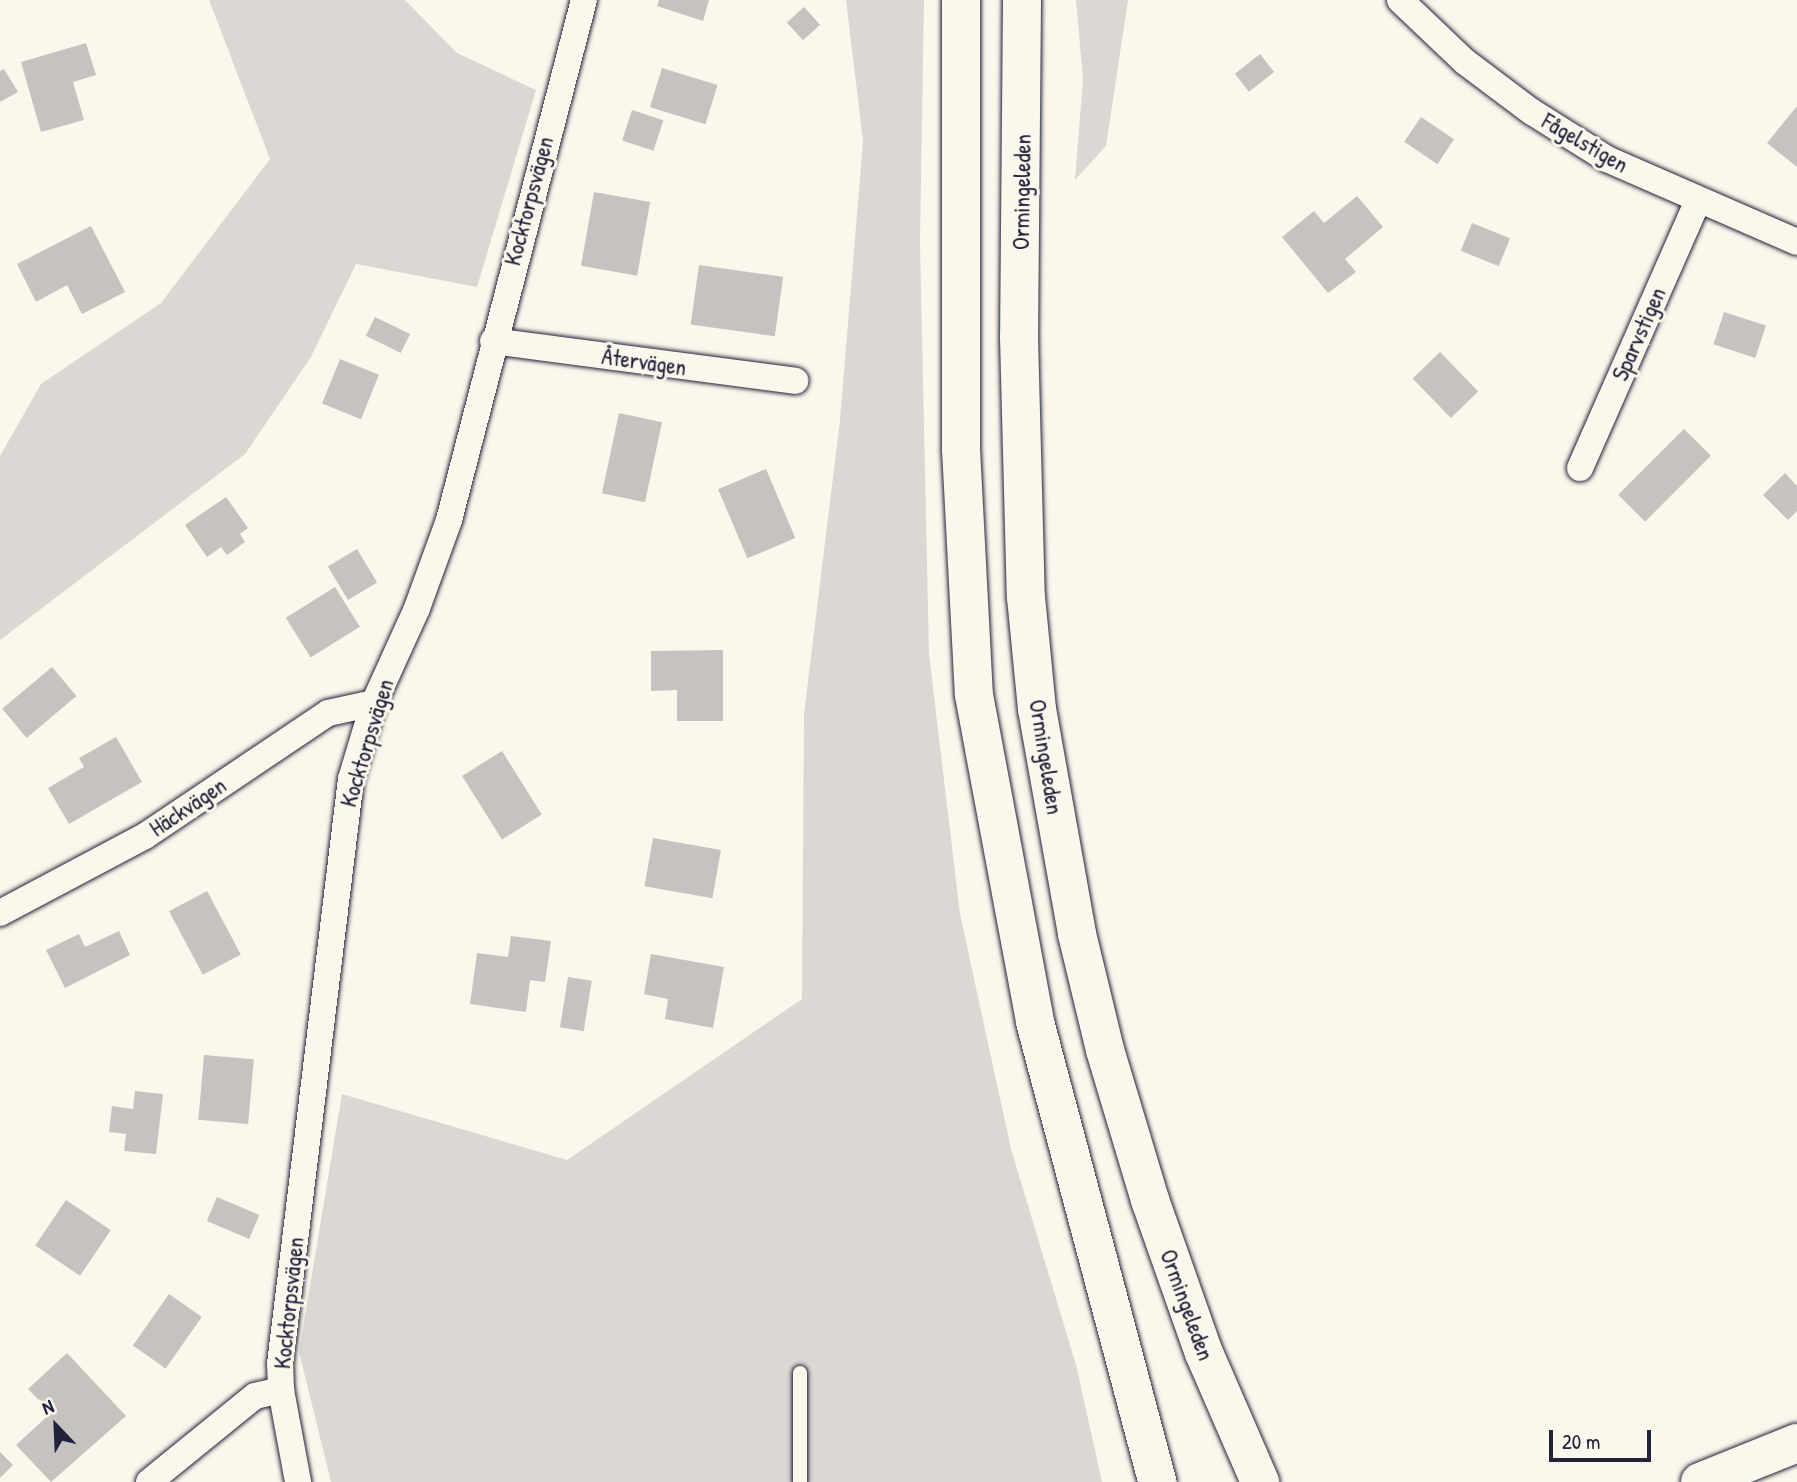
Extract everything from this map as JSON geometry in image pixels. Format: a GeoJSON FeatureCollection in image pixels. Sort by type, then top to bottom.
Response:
{"type":"FeatureCollection","features":[{"type":"Feature","properties":{"kind":"main road"},"geometry":{"type":"LineString","coordinates":[[961,0],[961,449],[974,695],[1035,1022],[1157,1482]]}},
{"type":"Feature","properties":{"kind":"main road","name":"Ormingeleden"},"geometry":{"type":"LineString","coordinates":[[1022,0],[1019,337],[1026,597],[1038,709],[1077,934],[1105,1050],[1150,1200],[1204,1353],[1260,1482]]}},
{"type":"Feature","properties":{"kind":"main road"},"geometry":{"type":"LineString","coordinates":[[1700,1482],[1797,1443]]}},
{"type":"Feature","properties":{"kind":"street","name":"Kocktorpsvägen"},"geometry":{"type":"LineString","coordinates":[[149,1482],[255,1396],[281,1390],[280,1364],[341,832],[374,703],[417,608],[449,520],[493,341],[584,0]]}},
{"type":"Feature","properties":{"kind":"street","name":"Fågelstigen"},"geometry":{"type":"LineString","coordinates":[[1400,0],[1456,54],[1532,112],[1607,159],[1797,242]]}},
{"type":"Feature","properties":{"kind":"street","name":"Sparvstigen"},"geometry":{"type":"LineString","coordinates":[[1580,468],[1698,200]]}},
{"type":"Feature","properties":{"kind":"street","name":"Återvägen"},"geometry":{"type":"LineString","coordinates":[[493,341],[795,381]]}},
{"type":"Feature","properties":{"kind":"street","name":"Häckvägen"},"geometry":{"type":"LineString","coordinates":[[0,913],[145,836],[328,713],[374,703]]}},
{"type":"Feature","properties":{"kind":"street"},"geometry":{"type":"LineString","coordinates":[[281,1390],[298,1482]]}},
{"type":"Feature","properties":{"kind":"lane"},"geometry":{"type":"LineString","coordinates":[[800,1373],[800,1482]]}},
{"type":"Feature","properties":{"kind":"shaded area"},"geometry":{"type":"Polygon","coordinates":[[[209,0],[405,0],[457,53],[536,90],[477,287],[356,264],[311,357],[245,454],[0,640],[0,456],[41,384],[161,303],[270,159],[209,0]]]}},
{"type":"Feature","properties":{"kind":"shaded area"},"geometry":{"type":"Polygon","coordinates":[[[846,0],[924,0],[920,242],[929,654],[960,914],[1011,1149],[1076,1365],[1102,1482],[331,1482],[299,1352],[342,1094],[567,1160],[802,999],[804,714],[840,420],[863,141],[846,0]]]}},
{"type":"Feature","properties":{"kind":"shaded area"},"geometry":{"type":"Polygon","coordinates":[[[1076,0],[1128,0],[1106,146],[1075,180],[1083,79],[1076,0]]]}},
{"type":"Feature","properties":{"kind":"building"},"geometry":{"type":"Polygon","coordinates":[[[659,0],[709,0],[703,21],[657,6],[659,0]]]}},
{"type":"Feature","properties":{"kind":"building"},"geometry":{"type":"Polygon","coordinates":[[[804,7],[820,25],[803,40],[787,22],[804,7]]]}},
{"type":"Feature","properties":{"kind":"building"},"geometry":{"type":"Polygon","coordinates":[[[86,43],[96,75],[73,82],[84,120],[41,132],[21,62],[86,43]]]}},
{"type":"Feature","properties":{"kind":"building"},"geometry":{"type":"Polygon","coordinates":[[[1260,54],[1274,72],[1249,92],[1235,74],[1260,54]]]}},
{"type":"Feature","properties":{"kind":"building"},"geometry":{"type":"Polygon","coordinates":[[[662,68],[717,85],[705,124],[650,107],[662,68]]]}},
{"type":"Feature","properties":{"kind":"building"},"geometry":{"type":"Polygon","coordinates":[[[4,69],[18,92],[0,102],[0,71],[4,69]]]}},
{"type":"Feature","properties":{"kind":"building"},"geometry":{"type":"Polygon","coordinates":[[[1797,106],[1797,167],[1767,143],[1797,106]]]}},
{"type":"Feature","properties":{"kind":"building"},"geometry":{"type":"Polygon","coordinates":[[[632,110],[663,120],[653,151],[622,140],[632,110]]]}},
{"type":"Feature","properties":{"kind":"building"},"geometry":{"type":"Polygon","coordinates":[[[1421,117],[1454,139],[1437,164],[1404,142],[1421,117]]]}},
{"type":"Feature","properties":{"kind":"building"},"geometry":{"type":"Polygon","coordinates":[[[594,192],[650,202],[637,276],[581,266],[594,192]]]}},
{"type":"Feature","properties":{"kind":"building"},"geometry":{"type":"Polygon","coordinates":[[[1357,196],[1383,227],[1345,259],[1356,272],[1328,293],[1282,237],[1314,211],[1324,223],[1357,196]]]}},
{"type":"Feature","properties":{"kind":"building"},"geometry":{"type":"Polygon","coordinates":[[[1472,223],[1510,238],[1499,266],[1461,251],[1472,223]]]}},
{"type":"Feature","properties":{"kind":"building"},"geometry":{"type":"Polygon","coordinates":[[[91,226],[125,292],[82,314],[67,285],[36,302],[17,264],[91,226]]]}},
{"type":"Feature","properties":{"kind":"building"},"geometry":{"type":"Polygon","coordinates":[[[699,265],[783,277],[775,336],[691,324],[699,265]]]}},
{"type":"Feature","properties":{"kind":"building"},"geometry":{"type":"Polygon","coordinates":[[[1724,312],[1766,326],[1755,358],[1713,344],[1724,312]]]}},
{"type":"Feature","properties":{"kind":"building"},"geometry":{"type":"Polygon","coordinates":[[[375,317],[410,334],[401,353],[366,336],[375,317]]]}},
{"type":"Feature","properties":{"kind":"building"},"geometry":{"type":"Polygon","coordinates":[[[1440,352],[1478,392],[1451,418],[1413,378],[1440,352]]]}},
{"type":"Feature","properties":{"kind":"building"},"geometry":{"type":"Polygon","coordinates":[[[340,359],[379,375],[361,419],[322,404],[340,359]]]}},
{"type":"Feature","properties":{"kind":"building"},"geometry":{"type":"Polygon","coordinates":[[[619,413],[662,422],[645,502],[602,493],[619,413]]]}},
{"type":"Feature","properties":{"kind":"building"},"geometry":{"type":"Polygon","coordinates":[[[1684,429],[1711,456],[1645,522],[1618,495],[1684,429]]]}},
{"type":"Feature","properties":{"kind":"building"},"geometry":{"type":"Polygon","coordinates":[[[766,469],[795,538],[747,558],[718,489],[766,469]]]}},
{"type":"Feature","properties":{"kind":"building"},"geometry":{"type":"Polygon","coordinates":[[[1785,473],[1797,486],[1797,511],[1788,520],[1763,495],[1785,473]]]}},
{"type":"Feature","properties":{"kind":"building"},"geometry":{"type":"Polygon","coordinates":[[[226,497],[248,528],[240,534],[245,542],[227,555],[221,547],[207,557],[185,525],[226,497]]]}},
{"type":"Feature","properties":{"kind":"building"},"geometry":{"type":"Polygon","coordinates":[[[357,549],[377,582],[348,600],[328,567],[357,549]]]}},
{"type":"Feature","properties":{"kind":"building"},"geometry":{"type":"Polygon","coordinates":[[[335,587],[360,627],[311,658],[286,618],[335,587]]]}},
{"type":"Feature","properties":{"kind":"building"},"geometry":{"type":"Polygon","coordinates":[[[723,650],[723,721],[677,721],[677,690],[651,691],[651,651],[723,650]]]}},
{"type":"Feature","properties":{"kind":"building"},"geometry":{"type":"Polygon","coordinates":[[[52,667],[76,696],[27,738],[2,709],[52,667]]]}},
{"type":"Feature","properties":{"kind":"building"},"geometry":{"type":"Polygon","coordinates":[[[116,737],[142,782],[69,824],[48,788],[84,767],[79,758],[116,737]]]}},
{"type":"Feature","properties":{"kind":"building"},"geometry":{"type":"Polygon","coordinates":[[[502,751],[542,815],[502,840],[462,776],[502,751]]]}},
{"type":"Feature","properties":{"kind":"building"},"geometry":{"type":"Polygon","coordinates":[[[653,838],[721,850],[712,898],[644,886],[653,838]]]}},
{"type":"Feature","properties":{"kind":"building"},"geometry":{"type":"Polygon","coordinates":[[[207,891],[241,955],[203,975],[169,911],[207,891]]]}},
{"type":"Feature","properties":{"kind":"building"},"geometry":{"type":"Polygon","coordinates":[[[119,931],[130,955],[65,988],[46,950],[79,934],[85,947],[119,931]]]}},
{"type":"Feature","properties":{"kind":"building"},"geometry":{"type":"Polygon","coordinates":[[[511,936],[551,941],[545,982],[530,980],[526,1012],[470,1004],[477,953],[508,957],[511,936]]]}},
{"type":"Feature","properties":{"kind":"building"},"geometry":{"type":"Polygon","coordinates":[[[651,954],[724,967],[713,1028],[665,1019],[668,999],[644,994],[651,954]]]}},
{"type":"Feature","properties":{"kind":"building"},"geometry":{"type":"Polygon","coordinates":[[[568,977],[592,981],[584,1031],[560,1027],[568,977]]]}},
{"type":"Feature","properties":{"kind":"building"},"geometry":{"type":"Polygon","coordinates":[[[204,1055],[254,1059],[248,1124],[198,1120],[204,1055]]]}},
{"type":"Feature","properties":{"kind":"building"},"geometry":{"type":"Polygon","coordinates":[[[135,1091],[163,1094],[156,1154],[124,1151],[126,1134],[109,1132],[112,1106],[133,1109],[135,1091]]]}},
{"type":"Feature","properties":{"kind":"building"},"geometry":{"type":"Polygon","coordinates":[[[217,1197],[259,1215],[249,1239],[207,1221],[217,1197]]]}},
{"type":"Feature","properties":{"kind":"building"},"geometry":{"type":"Polygon","coordinates":[[[66,1200],[111,1230],[80,1276],[35,1246],[66,1200]]]}},
{"type":"Feature","properties":{"kind":"building"},"geometry":{"type":"Polygon","coordinates":[[[169,1294],[202,1317],[166,1369],[133,1346],[169,1294]]]}},
{"type":"Feature","properties":{"kind":"building"},"geometry":{"type":"Polygon","coordinates":[[[67,1353],[126,1416],[51,1482],[16,1445],[51,1413],[28,1389],[67,1353]]]}},
{"type":"Feature","properties":{"kind":"building"},"geometry":{"type":"Polygon","coordinates":[[[0,1452],[13,1465],[0,1478],[0,1452]]]}}]}
